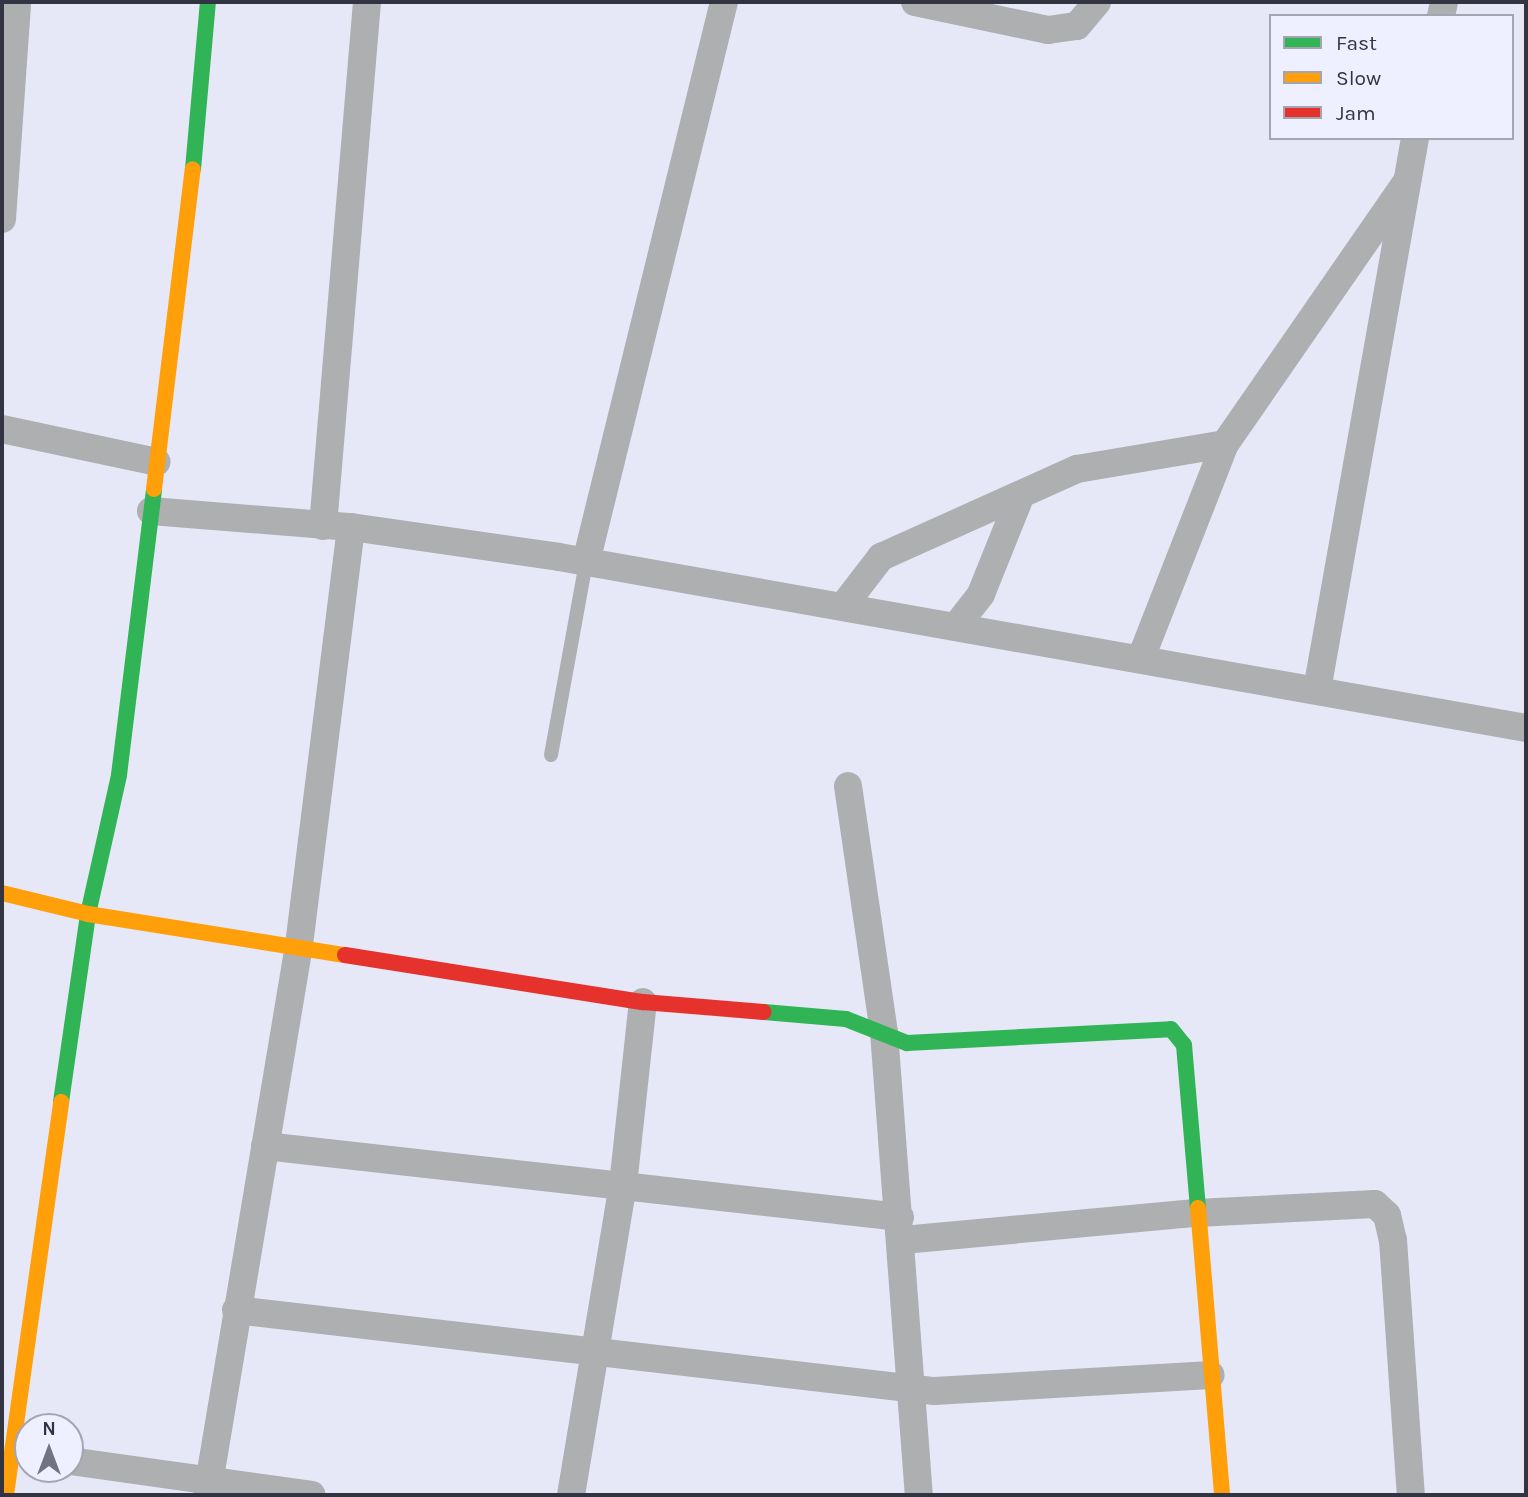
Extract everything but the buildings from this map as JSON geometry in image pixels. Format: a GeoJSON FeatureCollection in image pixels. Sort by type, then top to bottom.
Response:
{"type":"FeatureCollection","features":[{"type":"Feature","properties":{"kind":"street"},"geometry":{"type":"LineString","coordinates":[[2,219],[17,2]]}},
{"type":"Feature","properties":{"kind":"street"},"geometry":{"type":"LineString","coordinates":[[19,1413],[88,914],[119,775],[202,100],[208,2]]}},
{"type":"Feature","properties":{"kind":"street"},"geometry":{"type":"LineString","coordinates":[[323,526],[367,2]]}},
{"type":"Feature","properties":{"kind":"street"},"geometry":{"type":"LineString","coordinates":[[586,562],[724,2]]}},
{"type":"Feature","properties":{"kind":"street"},"geometry":{"type":"LineString","coordinates":[[915,2],[1048,30],[1077,26],[1097,2]]}},
{"type":"Feature","properties":{"kind":"street"},"geometry":{"type":"LineString","coordinates":[[1317,690],[1415,140]]}},
{"type":"Feature","properties":{"kind":"street"},"geometry":{"type":"LineString","coordinates":[[1141,658],[1225,444],[1407,181]]}},
{"type":"Feature","properties":{"kind":"street"},"geometry":{"type":"LineString","coordinates":[[2,429],[157,462]]}},
{"type":"Feature","properties":{"kind":"street"},"geometry":{"type":"LineString","coordinates":[[844,605],[881,557],[1020,497],[1077,469],[1225,444]]}},
{"type":"Feature","properties":{"kind":"street"},"geometry":{"type":"LineString","coordinates":[[957,625],[981,594],[1020,497]]}},
{"type":"Feature","properties":{"kind":"street"},"geometry":{"type":"LineString","coordinates":[[151,511],[351,527],[586,562],[844,605],[1526,728]]}},
{"type":"Feature","properties":{"kind":"street"},"geometry":{"type":"LineString","coordinates":[[207,1488],[299,946],[351,527]]}},
{"type":"Feature","properties":{"kind":"street"},"geometry":{"type":"LineString","coordinates":[[848,786],[884,1032],[902,1229],[909,1389],[919,1495]]}},
{"type":"Feature","properties":{"kind":"street"},"geometry":{"type":"LineString","coordinates":[[2,893],[88,914],[643,1002],[846,1018],[907,1043],[1149,1027],[1171,1029],[1184,1045],[1196,1213],[1222,1495]]}},
{"type":"Feature","properties":{"kind":"street"},"geometry":{"type":"LineString","coordinates":[[571,1495],[598,1350],[623,1185],[643,1002]]}},
{"type":"Feature","properties":{"kind":"street"},"geometry":{"type":"LineString","coordinates":[[265,1146],[623,1185],[902,1229],[1354,1202],[1374,1204],[1387,1215],[1393,1240],[1411,1495]]}},
{"type":"Feature","properties":{"kind":"street"},"geometry":{"type":"LineString","coordinates":[[236,1310],[598,1350],[909,1389],[951,1391],[1211,1375]]}},
{"type":"Feature","properties":{"kind":"street"},"geometry":{"type":"LineString","coordinates":[[6,1495],[14,1453]]}},
{"type":"Feature","properties":{"kind":"street"},"geometry":{"type":"LineString","coordinates":[[84,1464],[207,1488],[312,1495]]}},
{"type":"Feature","properties":{"kind":"lane"},"geometry":{"type":"LineString","coordinates":[[551,755],[586,562]]}},
{"type":"Feature","properties":{"kind":"traffic: fast"},"geometry":{"type":"LineString","coordinates":[[193,169],[208,2]]}},
{"type":"Feature","properties":{"kind":"traffic: fast"},"geometry":{"type":"LineString","coordinates":[[61,1102],[88,914],[119,775],[154,489]]}},
{"type":"Feature","properties":{"kind":"traffic: fast"},"geometry":{"type":"LineString","coordinates":[[764,1012],[846,1019],[907,1043],[1171,1029],[1184,1045],[1198,1208]]}},
{"type":"Feature","properties":{"kind":"traffic: slow"},"geometry":{"type":"LineString","coordinates":[[154,489],[193,169]]}},
{"type":"Feature","properties":{"kind":"traffic: slow"},"geometry":{"type":"LineString","coordinates":[[2,893],[88,914],[345,955]]}},
{"type":"Feature","properties":{"kind":"traffic: slow"},"geometry":{"type":"LineString","coordinates":[[6,1495],[61,1102]]}},
{"type":"Feature","properties":{"kind":"traffic: slow"},"geometry":{"type":"LineString","coordinates":[[1198,1208],[1222,1495]]}},
{"type":"Feature","properties":{"kind":"traffic: jam"},"geometry":{"type":"LineString","coordinates":[[345,955],[643,1002],[764,1012]]}}]}
